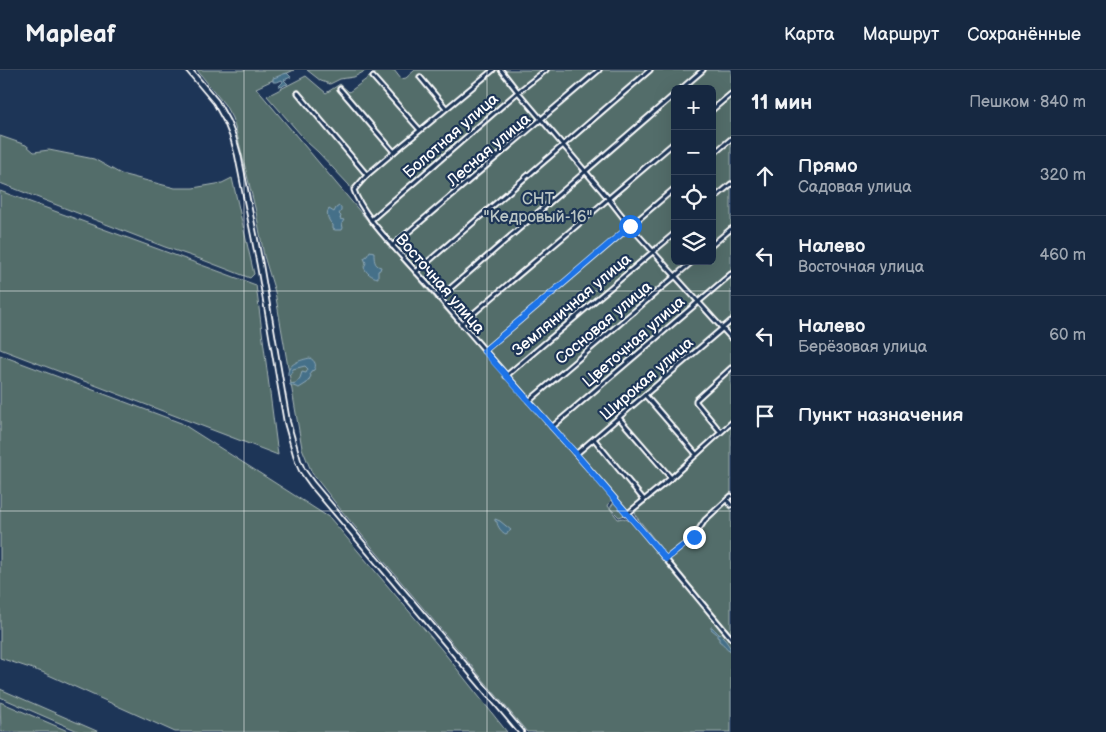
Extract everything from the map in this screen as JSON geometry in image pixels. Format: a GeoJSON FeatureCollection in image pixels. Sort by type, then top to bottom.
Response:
{"type":"FeatureCollection","features":[{"type":"Feature","properties":{"kind":"street"},"geometry":{"type":"LineString","coordinates":[[189,70],[216,102],[233,137],[260,265],[287,422],[302,470],[521,732]]}},
{"type":"Feature","properties":{"kind":"street"},"geometry":{"type":"LineString","coordinates":[[298,93],[368,175],[493,70]]}},
{"type":"Feature","properties":{"kind":"street"},"geometry":{"type":"LineString","coordinates":[[501,70],[630,226],[731,338]]}},
{"type":"Feature","properties":{"kind":"street","name":"Болотная улица"},"geometry":{"type":"LineString","coordinates":[[371,220],[518,92],[546,70]]}},
{"type":"Feature","properties":{"kind":"street","name":"Лесная улица"},"geometry":{"type":"LineString","coordinates":[[392,246],[599,70]]}},
{"type":"Feature","properties":{"kind":"street"},"geometry":{"type":"LineString","coordinates":[[416,272],[650,70]]}},
{"type":"Feature","properties":{"kind":"street"},"geometry":{"type":"LineString","coordinates":[[686,85],[703,70]]}},
{"type":"Feature","properties":{"kind":"street"},"geometry":{"type":"LineString","coordinates":[[373,77],[420,130]]}},
{"type":"Feature","properties":{"kind":"street"},"geometry":{"type":"LineString","coordinates":[[420,77],[446,108]]}},
{"type":"Feature","properties":{"kind":"street"},"geometry":{"type":"LineString","coordinates":[[340,89],[394,152]]}},
{"type":"Feature","properties":{"kind":"street"},"geometry":{"type":"LineString","coordinates":[[716,107],[731,94]]}},
{"type":"Feature","properties":{"kind":"street"},"geometry":{"type":"LineString","coordinates":[[439,298],[671,97]]}},
{"type":"Feature","properties":{"kind":"street"},"geometry":{"type":"LineString","coordinates":[[716,152],[731,139]]}},
{"type":"Feature","properties":{"kind":"street"},"geometry":{"type":"LineString","coordinates":[[461,324],[671,145]]}},
{"type":"Feature","properties":{"kind":"street","name":"Восточная улица"},"geometry":{"type":"LineString","coordinates":[[368,175],[354,190],[356,198],[371,220],[576,454],[731,638]]}},
{"type":"Feature","properties":{"kind":"street"},"geometry":{"type":"LineString","coordinates":[[716,197],[731,184]]}},
{"type":"Feature","properties":{"kind":"street"},"geometry":{"type":"LineString","coordinates":[[484,351],[671,191]]}},
{"type":"Feature","properties":{"kind":"street"},"geometry":{"type":"LineString","coordinates":[[716,242],[731,229]]}},
{"type":"Feature","properties":{"kind":"street","name":"Земляничная улица"},"geometry":{"type":"LineString","coordinates":[[506,376],[671,236]]}},
{"type":"Feature","properties":{"kind":"street","name":"Сосновая улица"},"geometry":{"type":"LineString","coordinates":[[528,401],[688,265]]}},
{"type":"Feature","properties":{"kind":"street","name":"Цветочная улица"},"geometry":{"type":"LineString","coordinates":[[552,427],[731,274]]}},
{"type":"Feature","properties":{"kind":"street","name":"Широкая улица"},"geometry":{"type":"LineString","coordinates":[[576,454],[731,321]]}},
{"type":"Feature","properties":{"kind":"street"},"geometry":{"type":"LineString","coordinates":[[720,432],[696,400],[731,368]]}},
{"type":"Feature","properties":{"kind":"street"},"geometry":{"type":"LineString","coordinates":[[645,395],[696,454]]}},
{"type":"Feature","properties":{"kind":"street"},"geometry":{"type":"LineString","coordinates":[[619,418],[671,478]]}},
{"type":"Feature","properties":{"kind":"street"},"geometry":{"type":"LineString","coordinates":[[627,514],[671,478],[731,423]]}},
{"type":"Feature","properties":{"kind":"street"},"geometry":{"type":"LineString","coordinates":[[594,439],[644,500]]}},
{"type":"Feature","properties":{"kind":"street"},"geometry":{"type":"LineString","coordinates":[[666,559],[694,537],[705,520],[731,496]]}},
{"type":"Feature","properties":{"kind":"street"},"geometry":{"type":"LineString","coordinates":[[727,500],[731,505]]}},
{"type":"Feature","properties":{"kind":"green space","name":"СНТ \"Кедровый-16\""},"geometry":{"type":"Polygon","coordinates":[[[197,70],[294,70],[256,88],[394,252],[462,329],[365,216],[349,185],[308,143],[267,96],[306,76],[326,93],[340,84],[349,92],[382,70],[394,70],[401,79],[406,78],[415,70],[731,70],[731,633],[702,600],[635,515],[636,511],[670,483],[724,432],[721,428],[675,473],[625,515],[619,517],[610,508],[614,502],[611,500],[608,506],[618,519],[623,518],[630,521],[661,556],[731,643],[731,732],[527,732],[341,510],[312,473],[302,448],[275,292],[264,256],[256,212],[232,118],[225,105],[197,70]],[[479,347],[592,477],[552,429],[479,347]]]}},
{"type":"Feature","properties":{"kind":"green space"},"geometry":{"type":"Polygon","coordinates":[[[307,70],[367,70],[354,77],[340,79],[330,84],[321,81],[307,70]]]}},
{"type":"Feature","properties":{"kind":"green space"},"geometry":{"type":"Polygon","coordinates":[[[0,136],[26,145],[34,152],[49,150],[94,159],[121,174],[175,188],[193,188],[222,183],[232,178],[254,274],[250,278],[0,183],[0,136]]]}},
{"type":"Feature","properties":{"kind":"green space"},"geometry":{"type":"Polygon","coordinates":[[[0,191],[256,285],[278,455],[0,349],[0,191]]]}},
{"type":"Feature","properties":{"kind":"green space"},"geometry":{"type":"Polygon","coordinates":[[[0,355],[181,423],[330,518],[442,650],[507,732],[175,732],[42,672],[0,658],[0,355]]]}},
{"type":"Feature","properties":{"kind":"green space"},"geometry":{"type":"Polygon","coordinates":[[[0,689],[99,732],[80,732],[0,697],[0,689]]]}},
{"type":"Feature","properties":{"kind":"green space"},"geometry":{"type":"Polygon","coordinates":[[[0,702],[5,704],[70,732],[1,732],[0,702]]]}},
{"type":"Feature","properties":{"kind":"water"},"geometry":{"type":"Polygon","coordinates":[[[287,73],[291,77],[284,80],[288,84],[282,87],[279,86],[283,82],[282,80],[273,82],[273,78],[287,73]]]}},
{"type":"Feature","properties":{"kind":"water"},"geometry":{"type":"Polygon","coordinates":[[[339,206],[341,207],[340,219],[344,220],[342,223],[343,228],[342,230],[335,230],[327,213],[329,209],[334,212],[339,206]]]}},
{"type":"Feature","properties":{"kind":"water"},"geometry":{"type":"Polygon","coordinates":[[[370,251],[374,252],[374,260],[381,267],[378,271],[378,278],[366,271],[364,267],[366,263],[364,258],[370,251]]]}},
{"type":"Feature","properties":{"kind":"water"},"geometry":{"type":"Polygon","coordinates":[[[310,358],[315,366],[307,383],[299,388],[290,385],[296,383],[302,372],[306,373],[308,369],[305,366],[293,369],[290,375],[288,375],[292,365],[298,361],[310,358]]]}},
{"type":"Feature","properties":{"kind":"water"},"geometry":{"type":"Polygon","coordinates":[[[495,519],[511,530],[506,534],[504,533],[495,519]]]}},
{"type":"Feature","properties":{"kind":"water"},"geometry":{"type":"Polygon","coordinates":[[[711,627],[726,641],[731,651],[719,641],[717,634],[711,627]]]}},
{"type":"Feature","properties":{"kind":"route"},"geometry":{"type":"LineString","coordinates":[[630,226],[484,351],[666,559],[694,537]]}}]}
